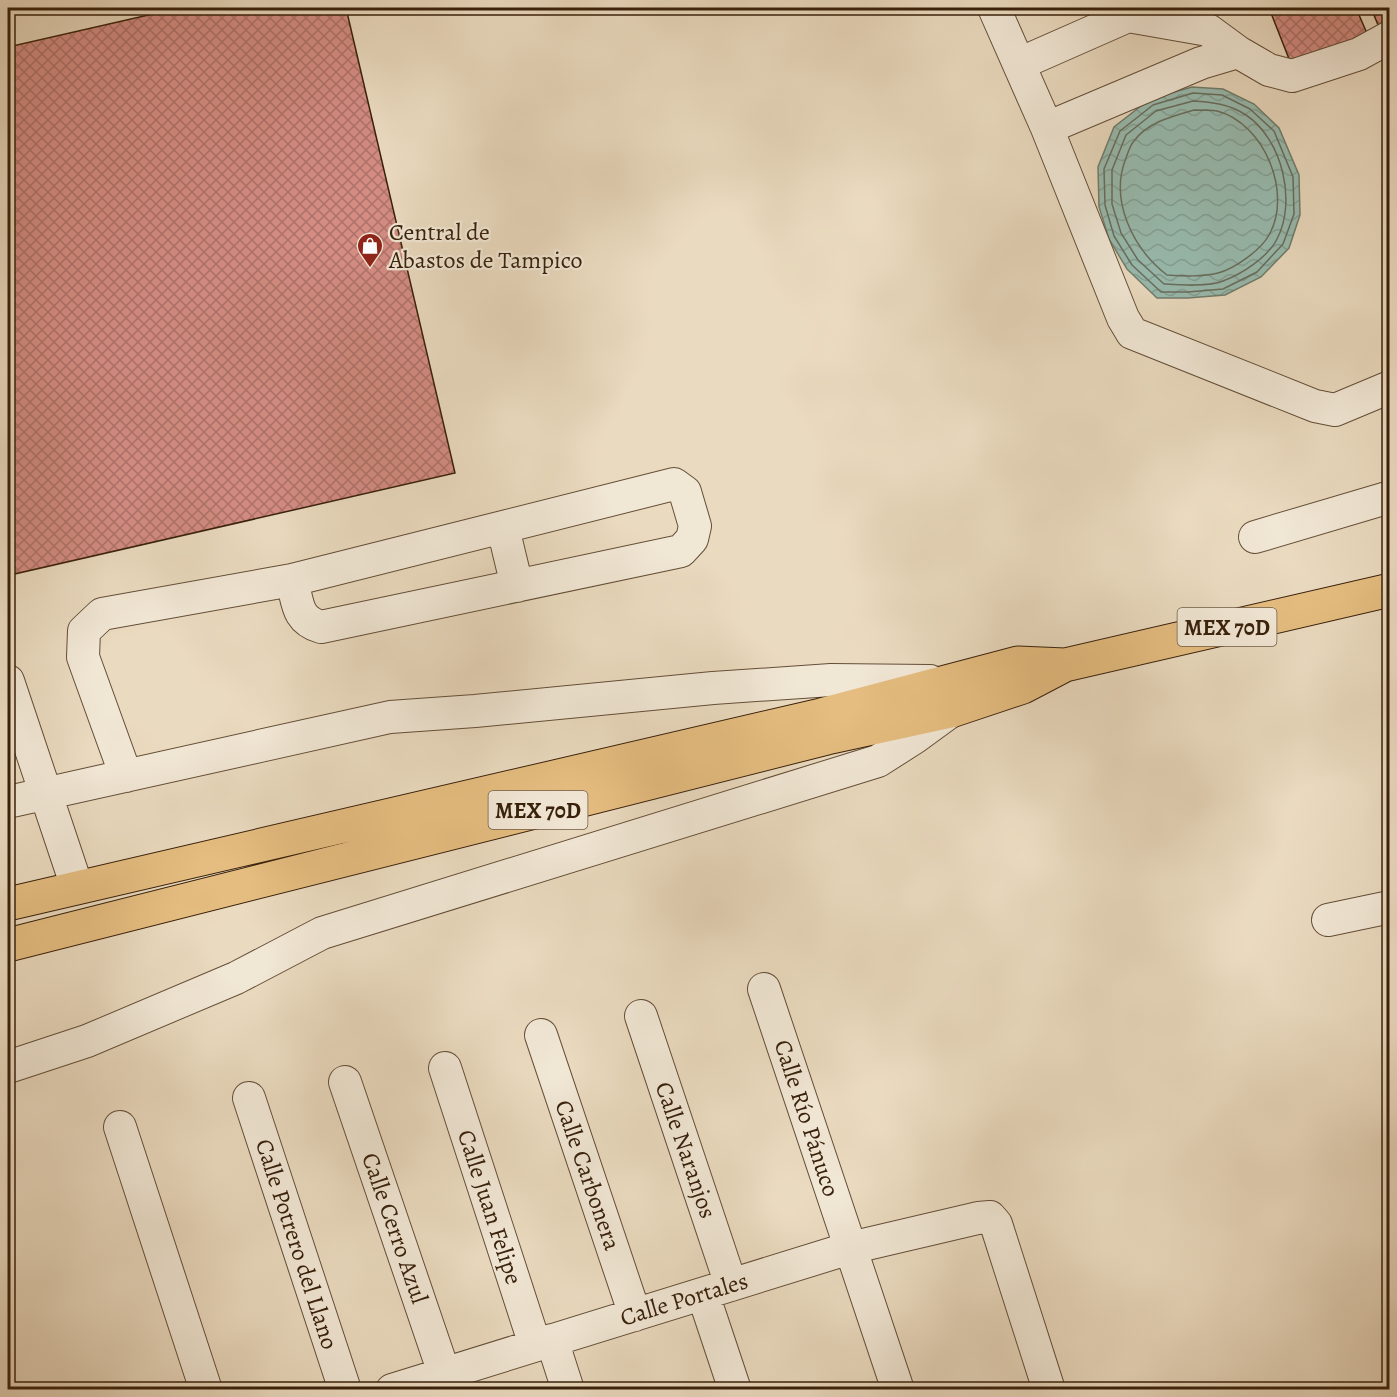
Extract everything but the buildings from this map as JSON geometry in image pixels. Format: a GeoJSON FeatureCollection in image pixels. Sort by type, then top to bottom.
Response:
{"type":"FeatureCollection","features":[{"type":"Feature","properties":{"kind":"highway","name":"MEX 70D"},"geometry":{"type":"LineString","coordinates":[[8,904],[77,886],[821,715],[1023,687],[1065,665],[1389,590]]}},
{"type":"Feature","properties":{"kind":"highway","name":"MEX 70D"},"geometry":{"type":"LineString","coordinates":[[8,945],[827,738],[947,696]]}},
{"type":"Feature","properties":{"kind":"street"},"geometry":{"type":"LineString","coordinates":[[994,8],[1047,128],[1123,318],[1132,333],[1315,406],[1335,410],[1389,387]]}},
{"type":"Feature","properties":{"kind":"street"},"geometry":{"type":"LineString","coordinates":[[1019,64],[1128,16],[1208,30],[1238,52],[1269,70],[1292,75],[1359,54],[1389,37]]}},
{"type":"Feature","properties":{"kind":"street"},"geometry":{"type":"LineString","coordinates":[[1047,128],[1201,63],[1238,52]]}},
{"type":"Feature","properties":{"kind":"street"},"geometry":{"type":"LineString","coordinates":[[126,776],[83,657],[84,631],[102,614],[292,580],[674,484],[685,492],[695,526],[692,539],[681,551],[321,627],[308,623],[301,615],[292,580]]}},
{"type":"Feature","properties":{"kind":"street"},"geometry":{"type":"LineString","coordinates":[[1255,537],[1389,497]]}},
{"type":"Feature","properties":{"kind":"street"},"geometry":{"type":"LineString","coordinates":[[503,528],[518,586]]}},
{"type":"Feature","properties":{"kind":"street"},"geometry":{"type":"LineString","coordinates":[[8,802],[390,717],[712,688],[831,680],[947,696]]}},
{"type":"Feature","properties":{"kind":"street"},"geometry":{"type":"LineString","coordinates":[[8,681],[77,886]]}},
{"type":"Feature","properties":{"kind":"street"},"geometry":{"type":"LineString","coordinates":[[8,1067],[87,1041],[226,982],[322,933],[878,761],[914,738],[947,696]]}},
{"type":"Feature","properties":{"kind":"street"},"geometry":{"type":"LineString","coordinates":[[1328,920],[1389,907]]}},
{"type":"Feature","properties":{"kind":"street","name":"Calle Río Pánuco"},"geometry":{"type":"LineString","coordinates":[[764,988],[898,1389]]}},
{"type":"Feature","properties":{"kind":"street","name":"Calle Naranjos"},"geometry":{"type":"LineString","coordinates":[[641,1016],[717,1289],[735,1389]]}},
{"type":"Feature","properties":{"kind":"street","name":"Calle Carbonera"},"geometry":{"type":"LineString","coordinates":[[541,1035],[635,1315]]}},
{"type":"Feature","properties":{"kind":"street","name":"Calle Juan Felipe"},"geometry":{"type":"LineString","coordinates":[[445,1068],[543,1343],[568,1389]]}},
{"type":"Feature","properties":{"kind":"street","name":"Calle Cerro Azul"},"geometry":{"type":"LineString","coordinates":[[345,1082],[444,1373]]}},
{"type":"Feature","properties":{"kind":"street","name":"Calle Potrero del Llano"},"geometry":{"type":"LineString","coordinates":[[249,1098],[345,1389]]}},
{"type":"Feature","properties":{"kind":"street"},"geometry":{"type":"LineString","coordinates":[[120,1126],[206,1389]]}},
{"type":"Feature","properties":{"kind":"street","name":"Calle Portales"},"geometry":{"type":"LineString","coordinates":[[407,1387],[444,1373],[850,1248],[990,1217],[996,1224],[1049,1389]]}},
{"type":"Feature","properties":{"kind":"water"},"geometry":{"type":"Polygon","coordinates":[[[1192,87],[1223,89],[1254,104],[1279,128],[1299,175],[1300,215],[1289,248],[1261,277],[1225,295],[1157,298],[1127,269],[1109,239],[1099,207],[1098,167],[1114,127],[1150,99],[1192,87]]]}},
{"type":"Feature","properties":{"kind":"place","name":"Central de Abastos de Tampico"},"geometry":{"type":"Point","coordinates":[370,269]}}]}
